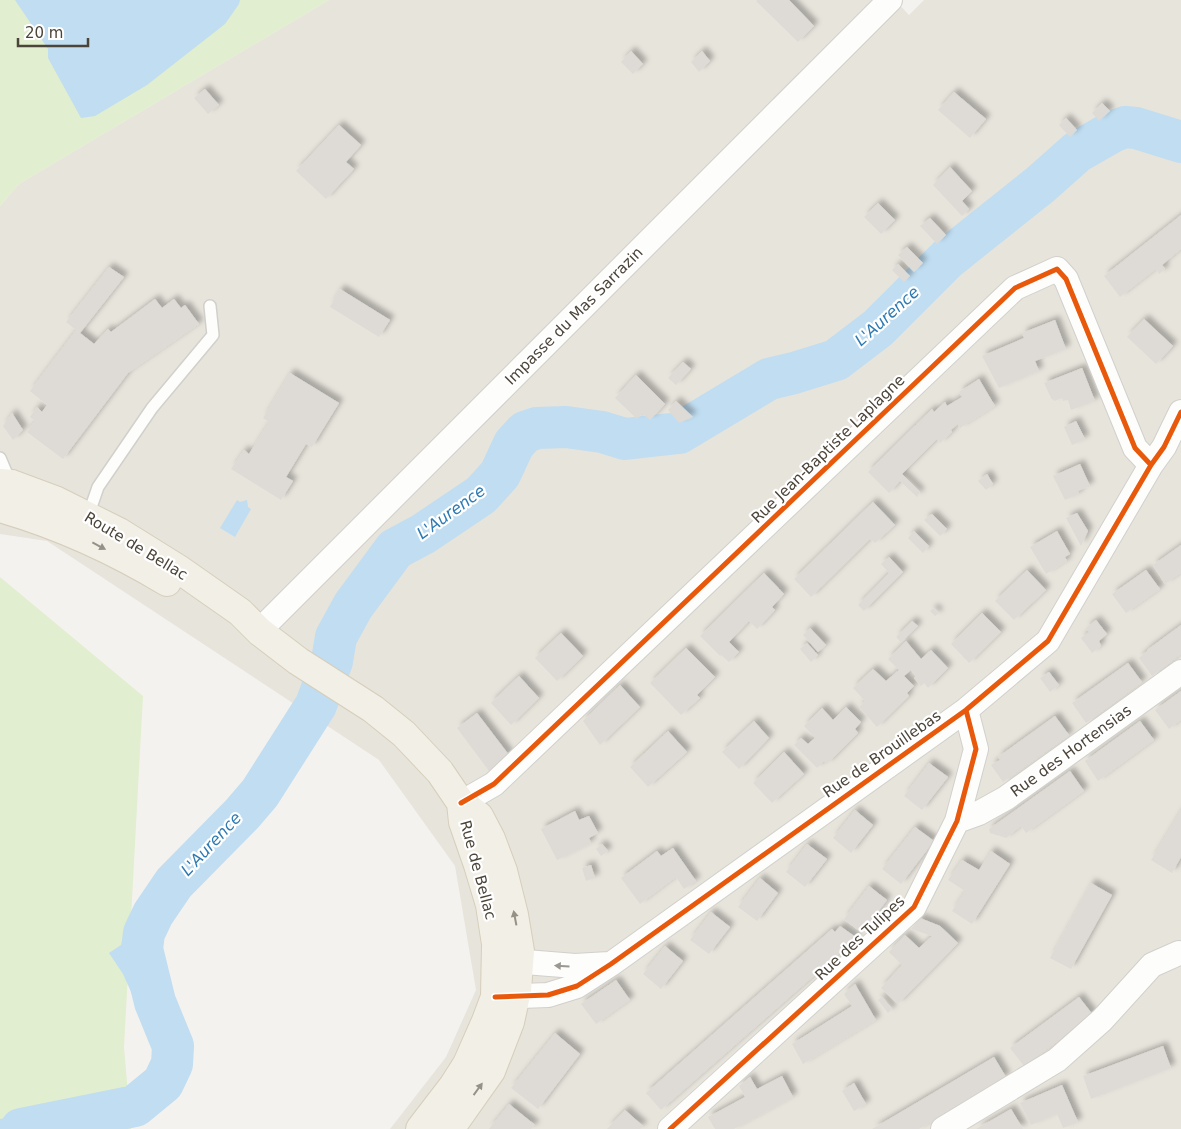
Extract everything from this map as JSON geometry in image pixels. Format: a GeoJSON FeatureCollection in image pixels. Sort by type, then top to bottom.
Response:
{"type":"FeatureCollection","features":[{"type":"Feature","properties":{"kind":"main road","name":"Route de Bellac"},"geometry":{"type":"LineString","coordinates":[[12,498],[30,516],[79,535],[159,578],[232,624],[260,632]]}},
{"type":"Feature","properties":{"kind":"main road","name":"Route de Bellac"},"geometry":{"type":"LineString","coordinates":[[12,498],[55,500],[119,532],[180,570],[240,612],[260,632],[331,683]]}},
{"type":"Feature","properties":{"kind":"main road","name":"Rue de Bellac"},"geometry":{"type":"LineString","coordinates":[[331,683],[373,709],[404,734],[440,772],[462,803],[462,822],[490,905],[496,944],[508,961],[505,996],[510,1022],[491,1072],[450,1129]]}},
{"type":"Feature","properties":{"kind":"main road"},"geometry":{"type":"LineString","coordinates":[[420,1129],[453,1086],[467,1064],[486,1021],[505,996]]}},
{"type":"Feature","properties":{"kind":"street","name":"Impasse du Mas Sarrazin"},"geometry":{"type":"LineString","coordinates":[[260,632],[890,0]]}},
{"type":"Feature","properties":{"kind":"street","name":"Rue Jean-Baptiste Laplagne"},"geometry":{"type":"LineString","coordinates":[[462,803],[494,784],[1015,288],[1057,270],[1066,279],[1135,448],[1165,455]]}},
{"type":"Feature","properties":{"kind":"street","name":"Rue de Brouillebas"},"geometry":{"type":"LineString","coordinates":[[505,996],[548,995],[577,986],[611,964],[966,710],[1048,641],[1165,455],[1181,412]]}},
{"type":"Feature","properties":{"kind":"street","name":"Rue des Hortensias"},"geometry":{"type":"LineString","coordinates":[[957,821],[1006,798],[1181,672]]}},
{"type":"Feature","properties":{"kind":"street","name":"Rue des Tulipes"},"geometry":{"type":"LineString","coordinates":[[670,1129],[914,908],[957,821],[976,748],[966,710]]}},
{"type":"Feature","properties":{"kind":"street"},"geometry":{"type":"LineString","coordinates":[[943,1129],[1057,1060],[1102,1020],[1152,965],[1180,952]]}},
{"type":"Feature","properties":{"kind":"street"},"geometry":{"type":"LineString","coordinates":[[508,961],[575,966],[611,964]]}},
{"type":"Feature","properties":{"kind":"lane"},"geometry":{"type":"LineString","coordinates":[[51,511],[74,520],[88,516],[98,487],[152,408],[212,335],[210,306]]}},
{"type":"Feature","properties":{"kind":"lane"},"geometry":{"type":"LineString","coordinates":[[0,458],[12,498]]}},
{"type":"Feature","properties":{"kind":"shaded area"},"geometry":{"type":"Polygon","coordinates":[[[329,0],[895,0],[909,15],[924,0],[1181,0],[1181,1129],[390,1129],[446,1057],[476,990],[455,866],[379,760],[47,541],[0,534],[0,206],[19,184],[329,0]]]}},
{"type":"Feature","properties":{"kind":"green space"},"geometry":{"type":"Polygon","coordinates":[[[0,0],[329,0],[19,184],[0,206],[0,0]]]}},
{"type":"Feature","properties":{"kind":"green space"},"geometry":{"type":"Polygon","coordinates":[[[0,577],[143,696],[124,1047],[131,1129],[0,1129],[0,577]]]}},
{"type":"Feature","properties":{"kind":"water"},"geometry":{"type":"Polygon","coordinates":[[[15,0],[240,0],[225,24],[147,85],[95,116],[81,118],[48,58],[48,49],[15,0]]]}},
{"type":"Feature","properties":{"kind":"water"},"geometry":{"type":"Polygon","coordinates":[[[1124,116],[1181,128],[1181,142],[1136,128],[1125,127],[1112,132],[1077,152],[1041,184],[947,259],[878,328],[836,360],[769,379],[679,433],[625,439],[602,432],[566,427],[537,428],[525,432],[514,444],[500,474],[481,495],[423,534],[395,549],[353,606],[336,637],[332,661],[318,652],[337,611],[362,572],[376,562],[397,537],[443,510],[483,479],[490,470],[505,441],[518,426],[540,411],[552,412],[625,431],[676,428],[708,410],[737,388],[757,376],[828,356],[854,338],[940,249],[997,206],[1083,134],[1124,116]]]}},
{"type":"Feature","properties":{"kind":"water"},"geometry":{"type":"Polygon","coordinates":[[[237,500],[240,502],[247,500],[248,507],[251,509],[235,537],[220,528],[237,500]]]}},
{"type":"Feature","properties":{"kind":"water"},"geometry":{"type":"Polygon","coordinates":[[[306,694],[317,701],[316,705],[260,793],[174,883],[153,914],[144,933],[142,949],[155,1002],[173,1046],[172,1064],[163,1083],[135,1106],[21,1129],[0,1129],[0,1119],[133,1096],[151,1080],[160,1059],[161,1045],[146,1025],[123,974],[109,953],[121,945],[129,920],[182,857],[206,835],[256,776],[284,735],[306,694]]]}},
{"type":"Feature","properties":{"kind":"building"},"geometry":{"type":"Polygon","coordinates":[[[789,0],[814,26],[798,42],[756,1],[789,0]]]}},
{"type":"Feature","properties":{"kind":"building"},"geometry":{"type":"Polygon","coordinates":[[[631,51],[643,64],[633,74],[621,62],[631,51]]]}},
{"type":"Feature","properties":{"kind":"building"},"geometry":{"type":"Polygon","coordinates":[[[702,51],[710,61],[699,72],[691,62],[702,51]]]}},
{"type":"Feature","properties":{"kind":"building"},"geometry":{"type":"Polygon","coordinates":[[[205,89],[219,105],[208,114],[194,98],[205,89]]]}},
{"type":"Feature","properties":{"kind":"building"},"geometry":{"type":"Polygon","coordinates":[[[954,92],[986,119],[970,138],[938,110],[954,92]]]}},
{"type":"Feature","properties":{"kind":"building"},"geometry":{"type":"Polygon","coordinates":[[[1102,103],[1110,111],[1099,121],[1092,113],[1102,103]]]}},
{"type":"Feature","properties":{"kind":"building"},"geometry":{"type":"Polygon","coordinates":[[[1066,118],[1077,130],[1070,137],[1059,125],[1066,118]]]}},
{"type":"Feature","properties":{"kind":"building"},"geometry":{"type":"Polygon","coordinates":[[[339,125],[361,145],[346,162],[354,169],[326,199],[296,171],[339,125]]]}},
{"type":"Feature","properties":{"kind":"building"},"geometry":{"type":"Polygon","coordinates":[[[950,167],[972,191],[962,201],[969,209],[962,216],[933,185],[950,167]]]}},
{"type":"Feature","properties":{"kind":"building"},"geometry":{"type":"Polygon","coordinates":[[[878,203],[895,220],[881,234],[864,217],[878,203]]]}},
{"type":"Feature","properties":{"kind":"building"},"geometry":{"type":"Polygon","coordinates":[[[1181,215],[1181,249],[1162,265],[1165,269],[1159,274],[1156,269],[1120,297],[1104,276],[1181,215]]]}},
{"type":"Feature","properties":{"kind":"building"},"geometry":{"type":"Polygon","coordinates":[[[930,218],[946,235],[937,244],[920,226],[930,218]]]}},
{"type":"Feature","properties":{"kind":"building"},"geometry":{"type":"Polygon","coordinates":[[[907,247],[923,263],[914,272],[898,255],[907,247]]]}},
{"type":"Feature","properties":{"kind":"building"},"geometry":{"type":"Polygon","coordinates":[[[898,264],[910,276],[904,282],[892,270],[898,264]]]}},
{"type":"Feature","properties":{"kind":"building"},"geometry":{"type":"Polygon","coordinates":[[[109,267],[124,277],[80,333],[94,344],[108,329],[111,332],[155,299],[162,308],[174,299],[181,308],[185,305],[199,324],[128,373],[63,459],[27,432],[35,421],[30,417],[37,407],[42,412],[47,405],[30,391],[76,330],[66,322],[109,267]]]}},
{"type":"Feature","properties":{"kind":"building"},"geometry":{"type":"Polygon","coordinates":[[[340,289],[390,320],[379,337],[330,307],[340,289]]]}},
{"type":"Feature","properties":{"kind":"building"},"geometry":{"type":"Polygon","coordinates":[[[1144,319],[1173,346],[1156,364],[1127,337],[1144,319]]]}},
{"type":"Feature","properties":{"kind":"building"},"geometry":{"type":"Polygon","coordinates":[[[1055,320],[1066,349],[1035,361],[1039,371],[999,388],[982,356],[1024,338],[1022,333],[1055,320]]]}},
{"type":"Feature","properties":{"kind":"building"},"geometry":{"type":"Polygon","coordinates":[[[683,362],[691,369],[676,385],[668,378],[683,362]]]}},
{"type":"Feature","properties":{"kind":"building"},"geometry":{"type":"Polygon","coordinates":[[[1082,368],[1095,401],[1071,410],[1068,400],[1063,401],[1062,398],[1052,400],[1044,383],[1082,368]]]}},
{"type":"Feature","properties":{"kind":"building"},"geometry":{"type":"Polygon","coordinates":[[[290,373],[339,403],[312,447],[306,444],[286,477],[293,481],[281,500],[231,469],[244,450],[249,454],[269,422],[263,418],[290,373]]]}},
{"type":"Feature","properties":{"kind":"building"},"geometry":{"type":"Polygon","coordinates":[[[636,375],[665,404],[650,420],[642,413],[637,419],[615,398],[636,375]]]}},
{"type":"Feature","properties":{"kind":"building"},"geometry":{"type":"Polygon","coordinates":[[[979,379],[995,406],[960,428],[958,424],[940,443],[937,439],[902,474],[920,492],[917,497],[900,481],[889,493],[868,472],[932,409],[934,412],[945,402],[947,406],[962,397],[959,392],[979,379]]]}},
{"type":"Feature","properties":{"kind":"building"},"geometry":{"type":"Polygon","coordinates":[[[676,401],[693,417],[679,423],[668,410],[676,401]]]}},
{"type":"Feature","properties":{"kind":"building"},"geometry":{"type":"Polygon","coordinates":[[[12,413],[23,430],[13,440],[3,426],[12,413]]]}},
{"type":"Feature","properties":{"kind":"building"},"geometry":{"type":"Polygon","coordinates":[[[1076,421],[1085,439],[1072,445],[1064,427],[1076,421]]]}},
{"type":"Feature","properties":{"kind":"building"},"geometry":{"type":"Polygon","coordinates":[[[1080,464],[1090,486],[1078,491],[1079,494],[1065,500],[1053,476],[1080,464]]]}},
{"type":"Feature","properties":{"kind":"building"},"geometry":{"type":"Polygon","coordinates":[[[987,474],[993,484],[986,490],[978,481],[987,474]]]}},
{"type":"Feature","properties":{"kind":"building"},"geometry":{"type":"Polygon","coordinates":[[[873,502],[895,525],[875,543],[870,539],[811,597],[794,579],[873,502]]]}},
{"type":"Feature","properties":{"kind":"building"},"geometry":{"type":"Polygon","coordinates":[[[1077,513],[1088,531],[1081,546],[1066,518],[1077,513]]]}},
{"type":"Feature","properties":{"kind":"building"},"geometry":{"type":"Polygon","coordinates":[[[932,514],[947,529],[940,536],[924,520],[932,514]]]}},
{"type":"Feature","properties":{"kind":"building"},"geometry":{"type":"Polygon","coordinates":[[[914,531],[929,546],[923,553],[908,538],[914,531]]]}},
{"type":"Feature","properties":{"kind":"building"},"geometry":{"type":"Polygon","coordinates":[[[1057,531],[1070,554],[1065,557],[1067,561],[1046,574],[1030,547],[1057,531]]]}},
{"type":"Feature","properties":{"kind":"building"},"geometry":{"type":"Polygon","coordinates":[[[1181,545],[1181,573],[1165,584],[1153,565],[1181,545]]]}},
{"type":"Feature","properties":{"kind":"building"},"geometry":{"type":"Polygon","coordinates":[[[889,557],[903,572],[864,611],[858,605],[889,573],[881,564],[889,557]]]}},
{"type":"Feature","properties":{"kind":"building"},"geometry":{"type":"Polygon","coordinates":[[[1027,570],[1046,590],[1014,620],[995,601],[1027,570]]]}},
{"type":"Feature","properties":{"kind":"building"},"geometry":{"type":"Polygon","coordinates":[[[1146,570],[1160,589],[1126,613],[1112,594],[1146,570]]]}},
{"type":"Feature","properties":{"kind":"building"},"geometry":{"type":"Polygon","coordinates":[[[764,573],[784,594],[772,607],[775,610],[757,629],[749,621],[729,642],[739,652],[729,662],[720,656],[700,636],[764,573]]]}},
{"type":"Feature","properties":{"kind":"building"},"geometry":{"type":"Polygon","coordinates":[[[934,608],[939,613],[935,616],[930,611],[934,608]]]}},
{"type":"Feature","properties":{"kind":"building"},"geometry":{"type":"Polygon","coordinates":[[[982,613],[1001,632],[969,663],[951,644],[982,613]]]}},
{"type":"Feature","properties":{"kind":"building"},"geometry":{"type":"Polygon","coordinates":[[[1096,620],[1107,634],[1099,641],[1101,646],[1092,653],[1081,638],[1089,632],[1086,628],[1096,620]]]}},
{"type":"Feature","properties":{"kind":"building"},"geometry":{"type":"Polygon","coordinates":[[[912,621],[918,626],[901,642],[896,637],[912,621]]]}},
{"type":"Feature","properties":{"kind":"building"},"geometry":{"type":"Polygon","coordinates":[[[1181,625],[1181,654],[1152,676],[1139,658],[1181,625]]]}},
{"type":"Feature","properties":{"kind":"building"},"geometry":{"type":"Polygon","coordinates":[[[810,628],[826,645],[818,652],[803,635],[810,628]]]}},
{"type":"Feature","properties":{"kind":"building"},"geometry":{"type":"Polygon","coordinates":[[[561,633],[583,656],[557,681],[535,658],[561,633]]]}},
{"type":"Feature","properties":{"kind":"building"},"geometry":{"type":"Polygon","coordinates":[[[906,641],[921,659],[931,650],[948,668],[928,688],[924,683],[921,686],[914,678],[916,676],[911,670],[904,676],[914,686],[907,693],[909,696],[877,727],[859,707],[865,701],[853,688],[873,669],[886,681],[899,670],[888,659],[906,641]]]}},
{"type":"Feature","properties":{"kind":"building"},"geometry":{"type":"Polygon","coordinates":[[[807,643],[818,655],[811,662],[800,649],[807,643]]]}},
{"type":"Feature","properties":{"kind":"building"},"geometry":{"type":"Polygon","coordinates":[[[686,648],[715,677],[697,695],[700,698],[681,715],[650,683],[686,648]]]}},
{"type":"Feature","properties":{"kind":"building"},"geometry":{"type":"Polygon","coordinates":[[[1128,663],[1142,682],[1086,723],[1072,703],[1128,663]]]}},
{"type":"Feature","properties":{"kind":"building"},"geometry":{"type":"Polygon","coordinates":[[[1049,672],[1059,685],[1050,692],[1040,678],[1049,672]]]}},
{"type":"Feature","properties":{"kind":"building"},"geometry":{"type":"Polygon","coordinates":[[[519,676],[539,698],[511,725],[491,703],[519,676]]]}},
{"type":"Feature","properties":{"kind":"building"},"geometry":{"type":"Polygon","coordinates":[[[620,685],[640,707],[600,745],[583,721],[620,685]]]}},
{"type":"Feature","properties":{"kind":"building"},"geometry":{"type":"Polygon","coordinates":[[[1181,691],[1181,720],[1169,729],[1155,710],[1181,691]]]}},
{"type":"Feature","properties":{"kind":"building"},"geometry":{"type":"Polygon","coordinates":[[[846,707],[861,722],[855,729],[858,733],[827,764],[824,761],[817,768],[794,745],[801,738],[808,744],[815,738],[804,726],[822,708],[833,720],[846,707]]]}},
{"type":"Feature","properties":{"kind":"building"},"geometry":{"type":"Polygon","coordinates":[[[477,713],[509,755],[489,771],[457,728],[477,713]]]}},
{"type":"Feature","properties":{"kind":"building"},"geometry":{"type":"Polygon","coordinates":[[[1055,716],[1069,735],[1003,782],[991,765],[1000,760],[998,757],[1055,716]]]}},
{"type":"Feature","properties":{"kind":"building"},"geometry":{"type":"Polygon","coordinates":[[[754,721],[769,738],[739,769],[722,752],[754,721]]]}},
{"type":"Feature","properties":{"kind":"building"},"geometry":{"type":"Polygon","coordinates":[[[1140,721],[1154,740],[1098,781],[1085,761],[1140,721]]]}},
{"type":"Feature","properties":{"kind":"building"},"geometry":{"type":"Polygon","coordinates":[[[668,731],[687,752],[648,787],[630,767],[668,731]]]}},
{"type":"Feature","properties":{"kind":"building"},"geometry":{"type":"Polygon","coordinates":[[[784,752],[804,774],[772,803],[753,783],[784,752]]]}},
{"type":"Feature","properties":{"kind":"building"},"geometry":{"type":"Polygon","coordinates":[[[929,763],[948,777],[922,810],[904,796],[929,763]]]}},
{"type":"Feature","properties":{"kind":"building"},"geometry":{"type":"Polygon","coordinates":[[[1070,771],[1084,791],[1026,833],[1021,826],[1006,838],[990,833],[989,829],[1070,771]]]}},
{"type":"Feature","properties":{"kind":"building"},"geometry":{"type":"Polygon","coordinates":[[[855,810],[873,825],[851,853],[833,838],[855,810]]]}},
{"type":"Feature","properties":{"kind":"building"},"geometry":{"type":"Polygon","coordinates":[[[1181,810],[1181,857],[1172,873],[1151,860],[1181,810]]]}},
{"type":"Feature","properties":{"kind":"building"},"geometry":{"type":"Polygon","coordinates":[[[575,811],[579,820],[589,816],[598,833],[589,838],[591,843],[557,860],[541,829],[575,811]]]}},
{"type":"Feature","properties":{"kind":"building"},"geometry":{"type":"Polygon","coordinates":[[[915,827],[934,841],[901,884],[882,869],[915,827]]]}},
{"type":"Feature","properties":{"kind":"building"},"geometry":{"type":"Polygon","coordinates":[[[602,844],[608,851],[601,856],[596,849],[602,844]]]}},
{"type":"Feature","properties":{"kind":"building"},"geometry":{"type":"Polygon","coordinates":[[[807,844],[827,859],[805,887],[786,872],[807,844]]]}},
{"type":"Feature","properties":{"kind":"building"},"geometry":{"type":"Polygon","coordinates":[[[673,848],[696,881],[684,889],[676,877],[640,904],[621,878],[657,851],[661,856],[673,848]]]}},
{"type":"Feature","properties":{"kind":"building"},"geometry":{"type":"Polygon","coordinates":[[[991,851],[1010,864],[972,924],[952,911],[965,891],[948,880],[962,860],[979,870],[991,851]]]}},
{"type":"Feature","properties":{"kind":"building"},"geometry":{"type":"Polygon","coordinates":[[[591,865],[595,878],[586,881],[582,868],[591,865]]]}},
{"type":"Feature","properties":{"kind":"building"},"geometry":{"type":"Polygon","coordinates":[[[760,878],[778,893],[757,921],[738,907],[760,878]]]}},
{"type":"Feature","properties":{"kind":"building"},"geometry":{"type":"Polygon","coordinates":[[[1091,883],[1112,895],[1071,969],[1050,958],[1091,883]]]}},
{"type":"Feature","properties":{"kind":"building"},"geometry":{"type":"Polygon","coordinates":[[[869,886],[887,900],[862,933],[844,919],[869,886]]]}},
{"type":"Feature","properties":{"kind":"building"},"geometry":{"type":"Polygon","coordinates":[[[711,912],[730,927],[709,954],[690,940],[711,912]]]}},
{"type":"Feature","properties":{"kind":"building"},"geometry":{"type":"Polygon","coordinates":[[[920,918],[940,926],[958,943],[898,1004],[881,988],[902,965],[889,952],[905,935],[919,948],[932,936],[911,929],[920,918]]]}},
{"type":"Feature","properties":{"kind":"building"},"geometry":{"type":"Polygon","coordinates":[[[840,926],[857,938],[661,1110],[646,1093],[832,929],[835,932],[840,926]]]}},
{"type":"Feature","properties":{"kind":"building"},"geometry":{"type":"Polygon","coordinates":[[[665,946],[683,961],[661,989],[643,974],[665,946]]]}},
{"type":"Feature","properties":{"kind":"building"},"geometry":{"type":"Polygon","coordinates":[[[616,980],[630,1000],[596,1024],[581,1004],[616,980]]]}},
{"type":"Feature","properties":{"kind":"building"},"geometry":{"type":"Polygon","coordinates":[[[855,984],[876,1020],[803,1064],[792,1044],[852,1006],[844,994],[855,984]]]}},
{"type":"Feature","properties":{"kind":"building"},"geometry":{"type":"Polygon","coordinates":[[[882,997],[892,1009],[888,1013],[878,1000],[882,997]]]}},
{"type":"Feature","properties":{"kind":"building"},"geometry":{"type":"Polygon","coordinates":[[[1079,997],[1093,1015],[1024,1066],[1010,1048],[1079,997]]]}},
{"type":"Feature","properties":{"kind":"building"},"geometry":{"type":"Polygon","coordinates":[[[555,1033],[580,1054],[538,1109],[511,1088],[555,1033]]]}},
{"type":"Feature","properties":{"kind":"building"},"geometry":{"type":"Polygon","coordinates":[[[1163,1046],[1171,1068],[1091,1099],[1083,1076],[1163,1046]]]}},
{"type":"Feature","properties":{"kind":"building"},"geometry":{"type":"Polygon","coordinates":[[[994,1057],[1006,1077],[919,1129],[872,1129],[994,1057]]]}},
{"type":"Feature","properties":{"kind":"building"},"geometry":{"type":"Polygon","coordinates":[[[782,1076],[793,1097],[734,1129],[715,1129],[708,1117],[745,1097],[739,1086],[750,1077],[757,1089],[782,1076]]]}},
{"type":"Feature","properties":{"kind":"building"},"geometry":{"type":"Polygon","coordinates":[[[854,1083],[866,1104],[854,1111],[842,1091],[854,1083]]]}},
{"type":"Feature","properties":{"kind":"building"},"geometry":{"type":"Polygon","coordinates":[[[1062,1085],[1078,1122],[1063,1128],[1057,1114],[1031,1125],[1020,1103],[1062,1085]]]}},
{"type":"Feature","properties":{"kind":"building"},"geometry":{"type":"Polygon","coordinates":[[[509,1104],[535,1125],[531,1129],[489,1129],[509,1104]]]}},
{"type":"Feature","properties":{"kind":"building"},"geometry":{"type":"Polygon","coordinates":[[[1011,1109],[1023,1129],[976,1129],[1011,1109]]]}},
{"type":"Feature","properties":{"kind":"building"},"geometry":{"type":"Polygon","coordinates":[[[625,1110],[643,1126],[640,1129],[607,1129],[625,1110]]]}},
{"type":"Feature","properties":{"kind":"waterway","name":"L'Aurence"},"geometry":{"type":"LineString","coordinates":[[21,1129],[135,1106],[163,1083],[172,1064],[173,1046],[155,1002],[142,949],[144,933],[153,914],[174,883],[260,793],[316,705],[332,661],[336,637],[353,606],[395,549],[423,534],[481,495],[500,474],[514,444],[525,432],[537,428],[566,427],[602,432],[625,439],[679,433],[769,379],[836,360],[878,328],[947,259],[1041,184],[1077,152],[1112,132],[1125,127],[1136,128],[1181,142]]}},
{"type":"Feature","properties":{"kind":"cycle path"},"geometry":{"type":"LineString","coordinates":[[461,803],[494,784],[1015,288],[1057,269],[1066,279],[1135,448],[1151,465]]}},
{"type":"Feature","properties":{"kind":"cycle path"},"geometry":{"type":"LineString","coordinates":[[495,997],[548,995],[577,986],[611,964],[966,710],[1048,641],[1151,465],[1164,447],[1181,412]]}},
{"type":"Feature","properties":{"kind":"cycle path"},"geometry":{"type":"LineString","coordinates":[[670,1129],[914,907],[957,821],[976,749],[966,710]]}}]}
